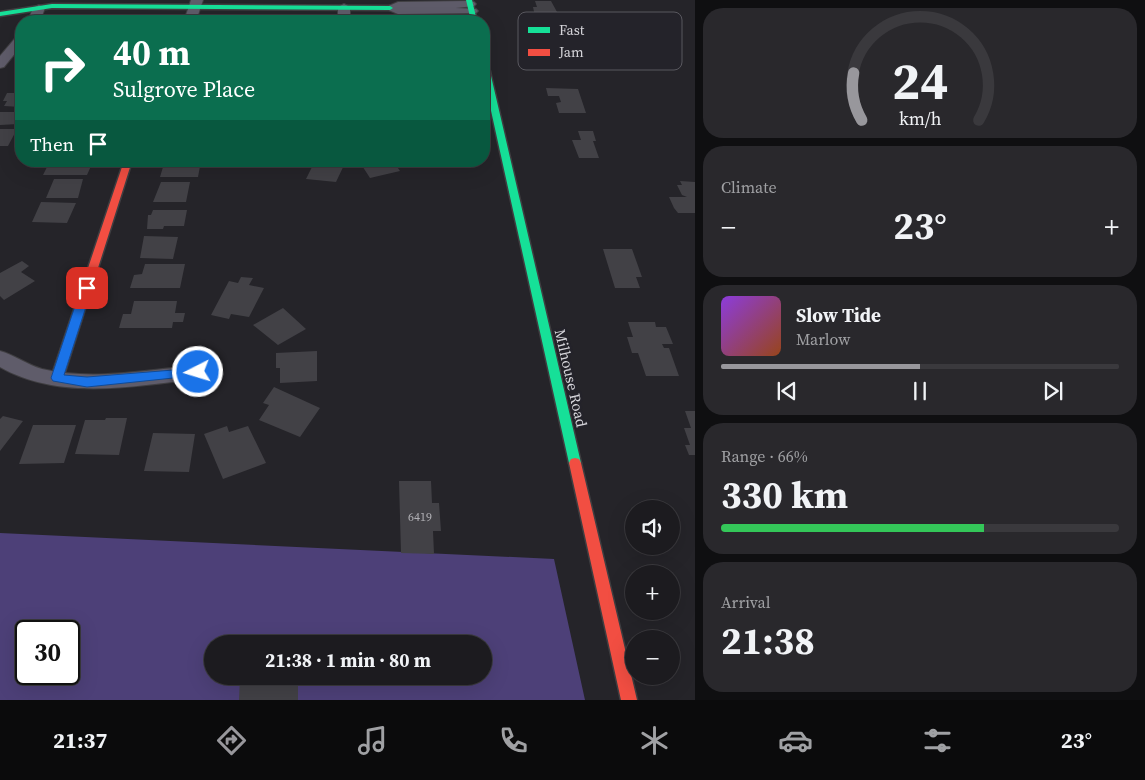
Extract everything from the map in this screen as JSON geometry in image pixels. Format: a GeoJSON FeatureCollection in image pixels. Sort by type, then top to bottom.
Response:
{"type":"FeatureCollection","features":[{"type":"Feature","properties":{"kind":"street"},"geometry":{"type":"LineString","coordinates":[[192,15],[196,3]]}},
{"type":"Feature","properties":{"kind":"street"},"geometry":{"type":"LineString","coordinates":[[0,14],[52,6],[196,3],[390,8],[398,5],[471,9]]}},
{"type":"Feature","properties":{"kind":"street"},"geometry":{"type":"LineString","coordinates":[[344,6],[344,15]]}},
{"type":"Feature","properties":{"kind":"street"},"geometry":{"type":"LineString","coordinates":[[36,15],[39,8]]}},
{"type":"Feature","properties":{"kind":"street"},"geometry":{"type":"LineString","coordinates":[[0,64],[15,46]]}},
{"type":"Feature","properties":{"kind":"street","name":"Milhouse Road"},"geometry":{"type":"LineString","coordinates":[[490,89],[629,700]]}},
{"type":"Feature","properties":{"kind":"street"},"geometry":{"type":"LineString","coordinates":[[57,378],[126,167]]}},
{"type":"Feature","properties":{"kind":"street"},"geometry":{"type":"LineString","coordinates":[[0,358],[9,364],[45,377],[87,382],[198,372]]}},
{"type":"Feature","properties":{"kind":"shaded area"},"geometry":{"type":"Polygon","coordinates":[[[0,533],[554,559],[585,700],[0,700],[0,533]]]}},
{"type":"Feature","properties":{"kind":"building"},"geometry":{"type":"Polygon","coordinates":[[[535,1],[551,1],[557,12],[534,12],[533,7],[537,7],[535,1]]]}},
{"type":"Feature","properties":{"kind":"building"},"geometry":{"type":"Polygon","coordinates":[[[546,88],[578,89],[586,113],[559,113],[556,103],[561,102],[559,96],[548,96],[546,88]]]}},
{"type":"Feature","properties":{"kind":"building"},"geometry":{"type":"Polygon","coordinates":[[[7,93],[15,93],[15,107],[4,106],[7,101],[3,101],[7,93]]]}},
{"type":"Feature","properties":{"kind":"building"},"geometry":{"type":"Polygon","coordinates":[[[0,112],[15,112],[15,124],[0,125],[0,112]]]}},
{"type":"Feature","properties":{"kind":"building"},"geometry":{"type":"Polygon","coordinates":[[[0,129],[15,129],[8,146],[0,146],[0,129]]]}},
{"type":"Feature","properties":{"kind":"building"},"geometry":{"type":"Polygon","coordinates":[[[578,131],[593,131],[596,141],[593,141],[599,158],[579,158],[572,140],[581,140],[578,131]]]}},
{"type":"Feature","properties":{"kind":"building"},"geometry":{"type":"Polygon","coordinates":[[[47,167],[91,167],[87,175],[43,175],[47,167]]]}},
{"type":"Feature","properties":{"kind":"building"},"geometry":{"type":"Polygon","coordinates":[[[163,167],[200,167],[198,177],[160,177],[163,167]]]}},
{"type":"Feature","properties":{"kind":"building"},"geometry":{"type":"Polygon","coordinates":[[[312,167],[343,167],[336,182],[306,179],[312,167]]]}},
{"type":"Feature","properties":{"kind":"building"},"geometry":{"type":"Polygon","coordinates":[[[363,167],[397,167],[400,171],[370,178],[363,167]]]}},
{"type":"Feature","properties":{"kind":"building"},"geometry":{"type":"Polygon","coordinates":[[[54,179],[83,179],[78,198],[46,198],[54,179]]]}},
{"type":"Feature","properties":{"kind":"building"},"geometry":{"type":"Polygon","coordinates":[[[680,181],[695,182],[695,213],[678,213],[674,208],[669,197],[687,197],[682,195],[677,185],[682,185],[680,181]]]}},
{"type":"Feature","properties":{"kind":"building"},"geometry":{"type":"Polygon","coordinates":[[[161,182],[190,182],[186,202],[153,202],[161,182]]]}},
{"type":"Feature","properties":{"kind":"building"},"geometry":{"type":"Polygon","coordinates":[[[41,202],[76,203],[67,223],[32,222],[41,202]]]}},
{"type":"Feature","properties":{"kind":"building"},"geometry":{"type":"Polygon","coordinates":[[[153,210],[187,210],[184,226],[164,226],[163,229],[147,229],[148,215],[151,215],[153,210]]]}},
{"type":"Feature","properties":{"kind":"building"},"geometry":{"type":"Polygon","coordinates":[[[144,236],[178,237],[173,259],[140,258],[144,236]]]}},
{"type":"Feature","properties":{"kind":"building"},"geometry":{"type":"Polygon","coordinates":[[[603,249],[632,249],[642,277],[636,277],[640,288],[615,288],[603,249]]]}},
{"type":"Feature","properties":{"kind":"building"},"geometry":{"type":"Polygon","coordinates":[[[22,261],[29,266],[21,272],[35,281],[4,300],[0,296],[0,273],[22,261]]]}},
{"type":"Feature","properties":{"kind":"building"},"geometry":{"type":"Polygon","coordinates":[[[145,264],[185,264],[180,288],[130,288],[134,275],[142,274],[145,264]]]}},
{"type":"Feature","properties":{"kind":"building"},"geometry":{"type":"Polygon","coordinates":[[[241,277],[253,278],[249,285],[264,288],[249,317],[231,314],[229,319],[211,315],[229,281],[238,283],[241,277]]]}},
{"type":"Feature","properties":{"kind":"building"},"geometry":{"type":"Polygon","coordinates":[[[134,301],[177,301],[175,313],[185,313],[183,322],[173,322],[172,328],[119,328],[123,314],[131,314],[134,301]]]}},
{"type":"Feature","properties":{"kind":"building"},"geometry":{"type":"Polygon","coordinates":[[[283,308],[306,329],[278,345],[253,325],[283,308]]]}},
{"type":"Feature","properties":{"kind":"building"},"geometry":{"type":"Polygon","coordinates":[[[628,322],[655,322],[656,327],[666,327],[673,344],[662,344],[664,348],[669,348],[679,376],[646,376],[638,353],[632,353],[627,337],[633,337],[628,322]]]}},
{"type":"Feature","properties":{"kind":"building"},"geometry":{"type":"Polygon","coordinates":[[[317,351],[317,381],[280,383],[280,368],[276,368],[276,353],[317,351]]]}},
{"type":"Feature","properties":{"kind":"building"},"geometry":{"type":"Polygon","coordinates":[[[274,387],[320,408],[300,437],[259,420],[269,405],[263,403],[274,387]]]}},
{"type":"Feature","properties":{"kind":"building"},"geometry":{"type":"Polygon","coordinates":[[[685,411],[695,411],[695,455],[689,455],[685,445],[690,445],[684,428],[691,428],[685,411]]]}},
{"type":"Feature","properties":{"kind":"building"},"geometry":{"type":"Polygon","coordinates":[[[3,416],[23,421],[0,451],[0,419],[3,416]]]}},
{"type":"Feature","properties":{"kind":"building"},"geometry":{"type":"Polygon","coordinates":[[[106,418],[127,418],[119,455],[75,454],[85,420],[105,420],[106,418]]]}},
{"type":"Feature","properties":{"kind":"building"},"geometry":{"type":"Polygon","coordinates":[[[33,425],[76,425],[64,463],[19,464],[33,425]]]}},
{"type":"Feature","properties":{"kind":"building"},"geometry":{"type":"Polygon","coordinates":[[[227,426],[229,432],[248,426],[266,463],[223,479],[204,434],[227,426]]]}},
{"type":"Feature","properties":{"kind":"building"},"geometry":{"type":"Polygon","coordinates":[[[153,433],[195,434],[189,472],[144,471],[153,433]]]}},
{"type":"Feature","properties":{"kind":"building"},"geometry":{"type":"Polygon","coordinates":[[[399,481],[431,481],[432,503],[439,503],[441,531],[433,531],[434,554],[401,553],[399,481]]]}},
{"type":"Feature","properties":{"kind":"building"},"geometry":{"type":"Polygon","coordinates":[[[240,685],[298,685],[298,700],[239,700],[240,685]]]}},
{"type":"Feature","properties":{"kind":"traffic: fast"},"geometry":{"type":"LineString","coordinates":[[469,0],[473,15]]}},
{"type":"Feature","properties":{"kind":"traffic: fast"},"geometry":{"type":"LineString","coordinates":[[0,14],[52,6],[390,8]]}},
{"type":"Feature","properties":{"kind":"traffic: fast"},"geometry":{"type":"LineString","coordinates":[[490,89],[575,463]]}},
{"type":"Feature","properties":{"kind":"traffic: jam"},"geometry":{"type":"LineString","coordinates":[[57,378],[126,167]]}},
{"type":"Feature","properties":{"kind":"traffic: jam"},"geometry":{"type":"LineString","coordinates":[[575,463],[629,700]]}},
{"type":"Feature","properties":{"kind":"route"},"geometry":{"type":"LineString","coordinates":[[87,288],[57,378],[87,382],[198,372]]}}]}
